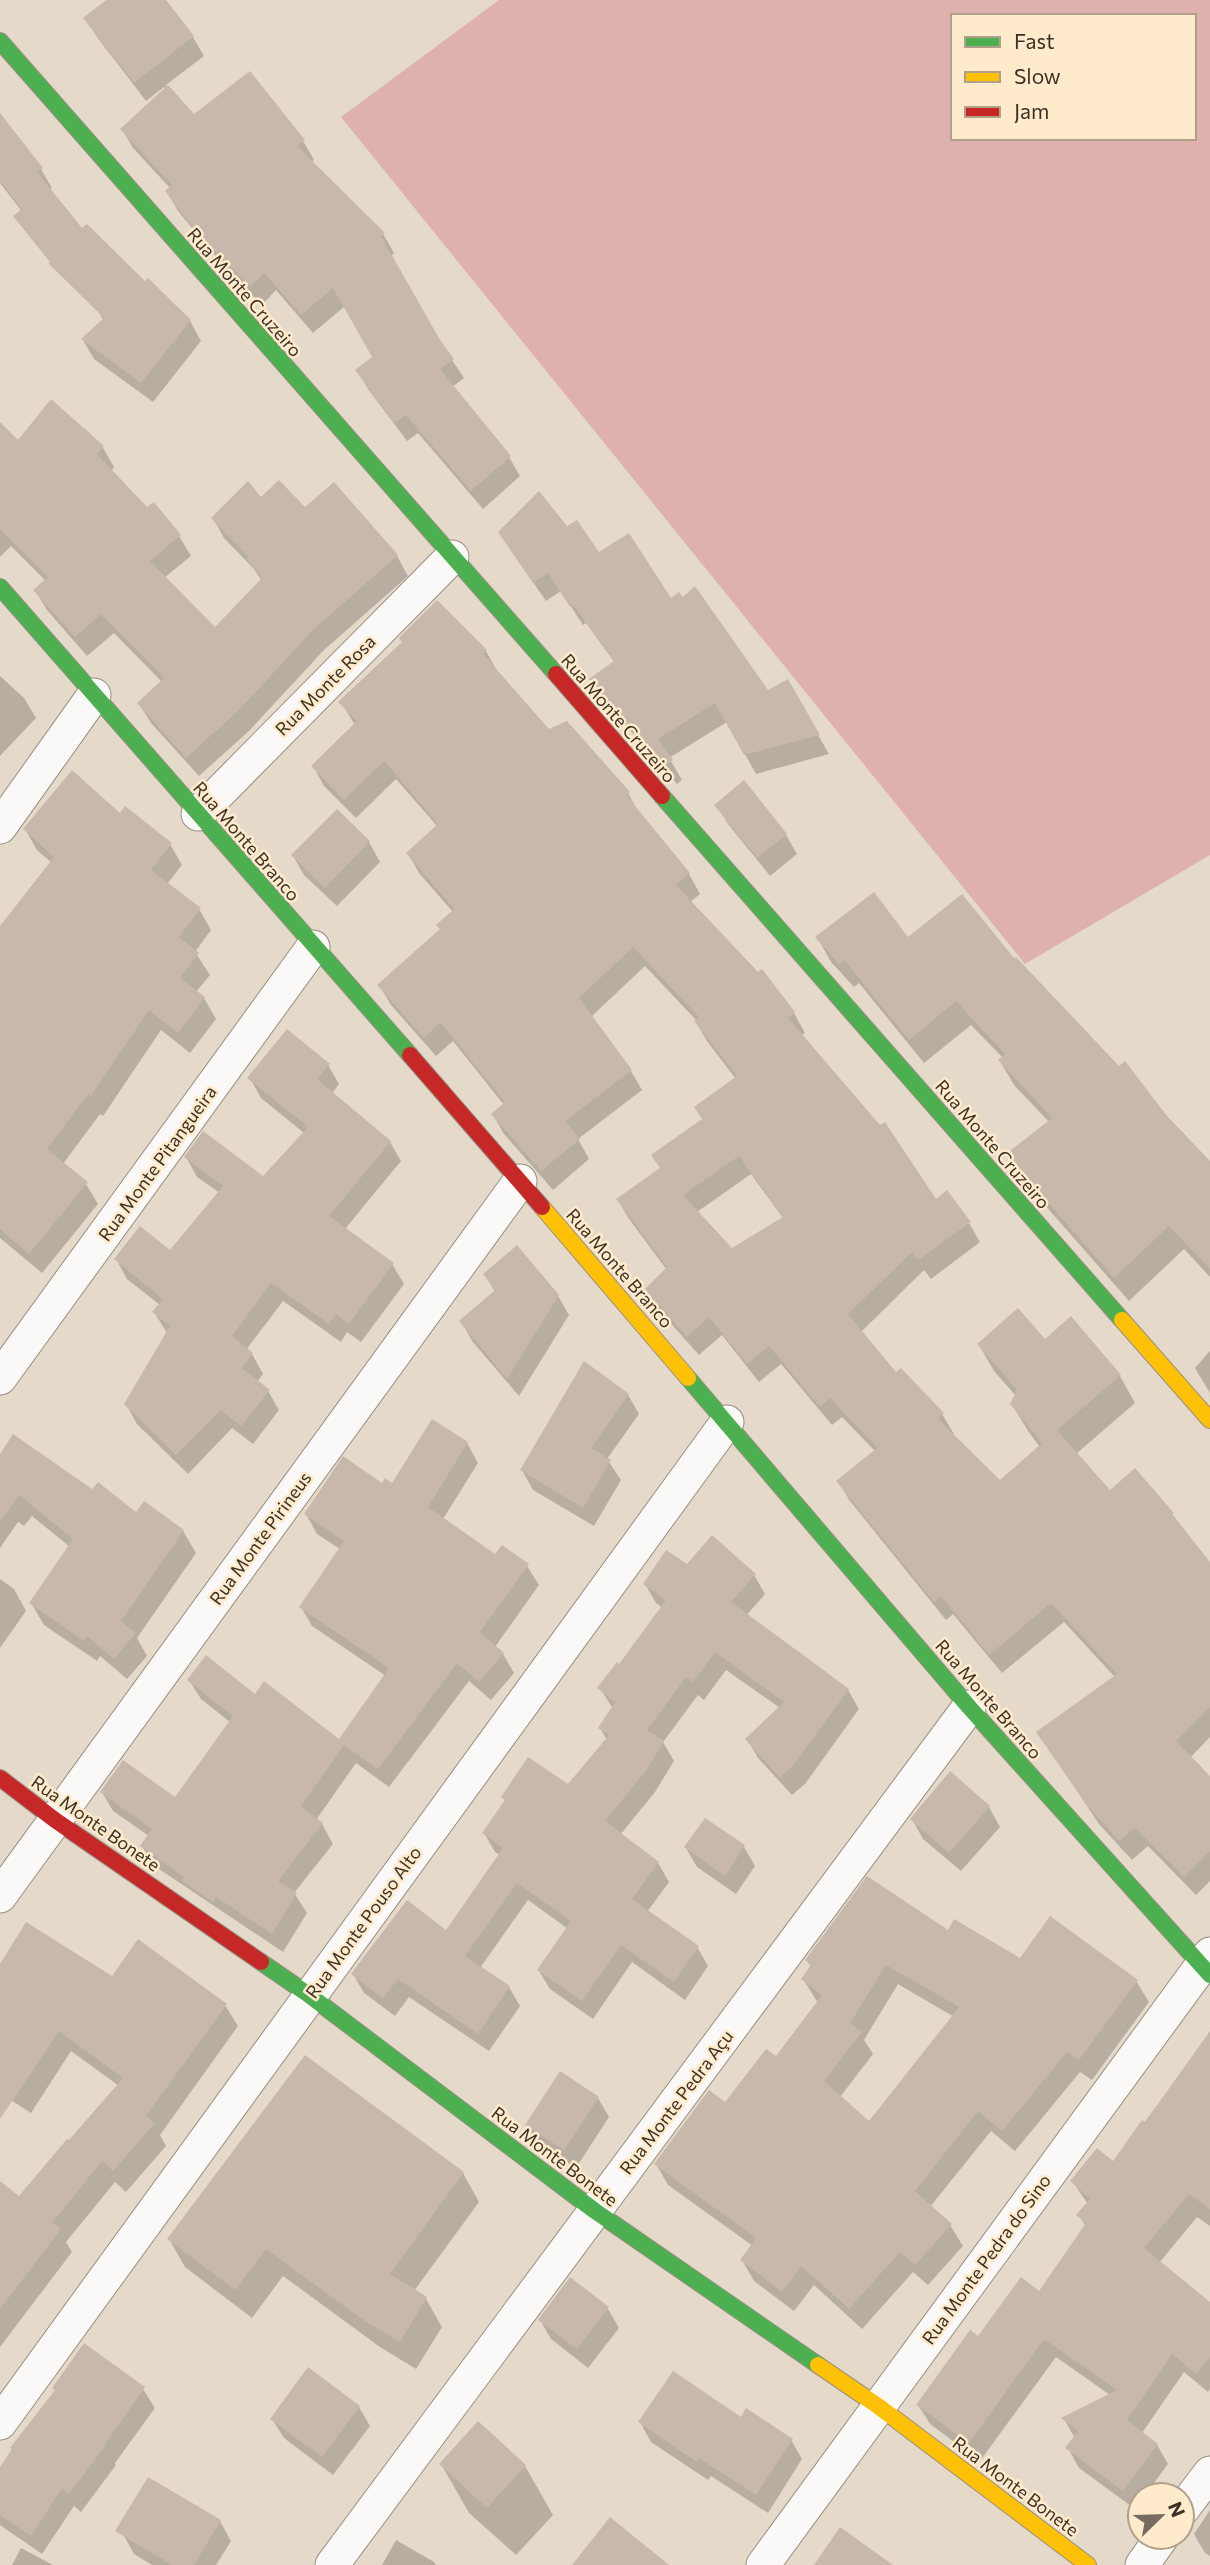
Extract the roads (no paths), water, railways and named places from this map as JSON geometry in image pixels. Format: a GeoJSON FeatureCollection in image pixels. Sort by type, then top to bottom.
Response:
{"type":"FeatureCollection","features":[{"type":"Feature","properties":{"kind":"street","name":"Rua Monte Cruzeiro"},"geometry":{"type":"LineString","coordinates":[[0,41],[1210,1420]]}},
{"type":"Feature","properties":{"kind":"street","name":"Rua Monte Rosa"},"geometry":{"type":"LineString","coordinates":[[198,814],[452,557]]}},
{"type":"Feature","properties":{"kind":"street","name":"Rua Monte Branco"},"geometry":{"type":"LineString","coordinates":[[0,587],[520,1181],[969,1707],[1207,1965]]}},
{"type":"Feature","properties":{"kind":"street"},"geometry":{"type":"LineString","coordinates":[[0,827],[94,695]]}},
{"type":"Feature","properties":{"kind":"street","name":"Rua Monte Pitangueira"},"geometry":{"type":"LineString","coordinates":[[0,1378],[313,947]]}},
{"type":"Feature","properties":{"kind":"street","name":"Rua Monte Pirineus"},"geometry":{"type":"LineString","coordinates":[[0,1896],[520,1181]]}},
{"type":"Feature","properties":{"kind":"street","name":"Rua Monte Pouso Alto"},"geometry":{"type":"LineString","coordinates":[[0,2423],[727,1422]]}},
{"type":"Feature","properties":{"kind":"street","name":"Rua Monte Pedra Açu"},"geometry":{"type":"LineString","coordinates":[[332,2565],[969,1707]]}},
{"type":"Feature","properties":{"kind":"street","name":"Rua Monte Bonete"},"geometry":{"type":"LineString","coordinates":[[0,1778],[55,1820],[309,1995],[595,2211],[878,2406],[1088,2565]]}},
{"type":"Feature","properties":{"kind":"street","name":"Rua Monte Pedra do Sino"},"geometry":{"type":"LineString","coordinates":[[763,2565],[878,2406],[1207,1965]]}},
{"type":"Feature","properties":{"kind":"street"},"geometry":{"type":"LineString","coordinates":[[1196,2492],[1210,2473]]}}]}
